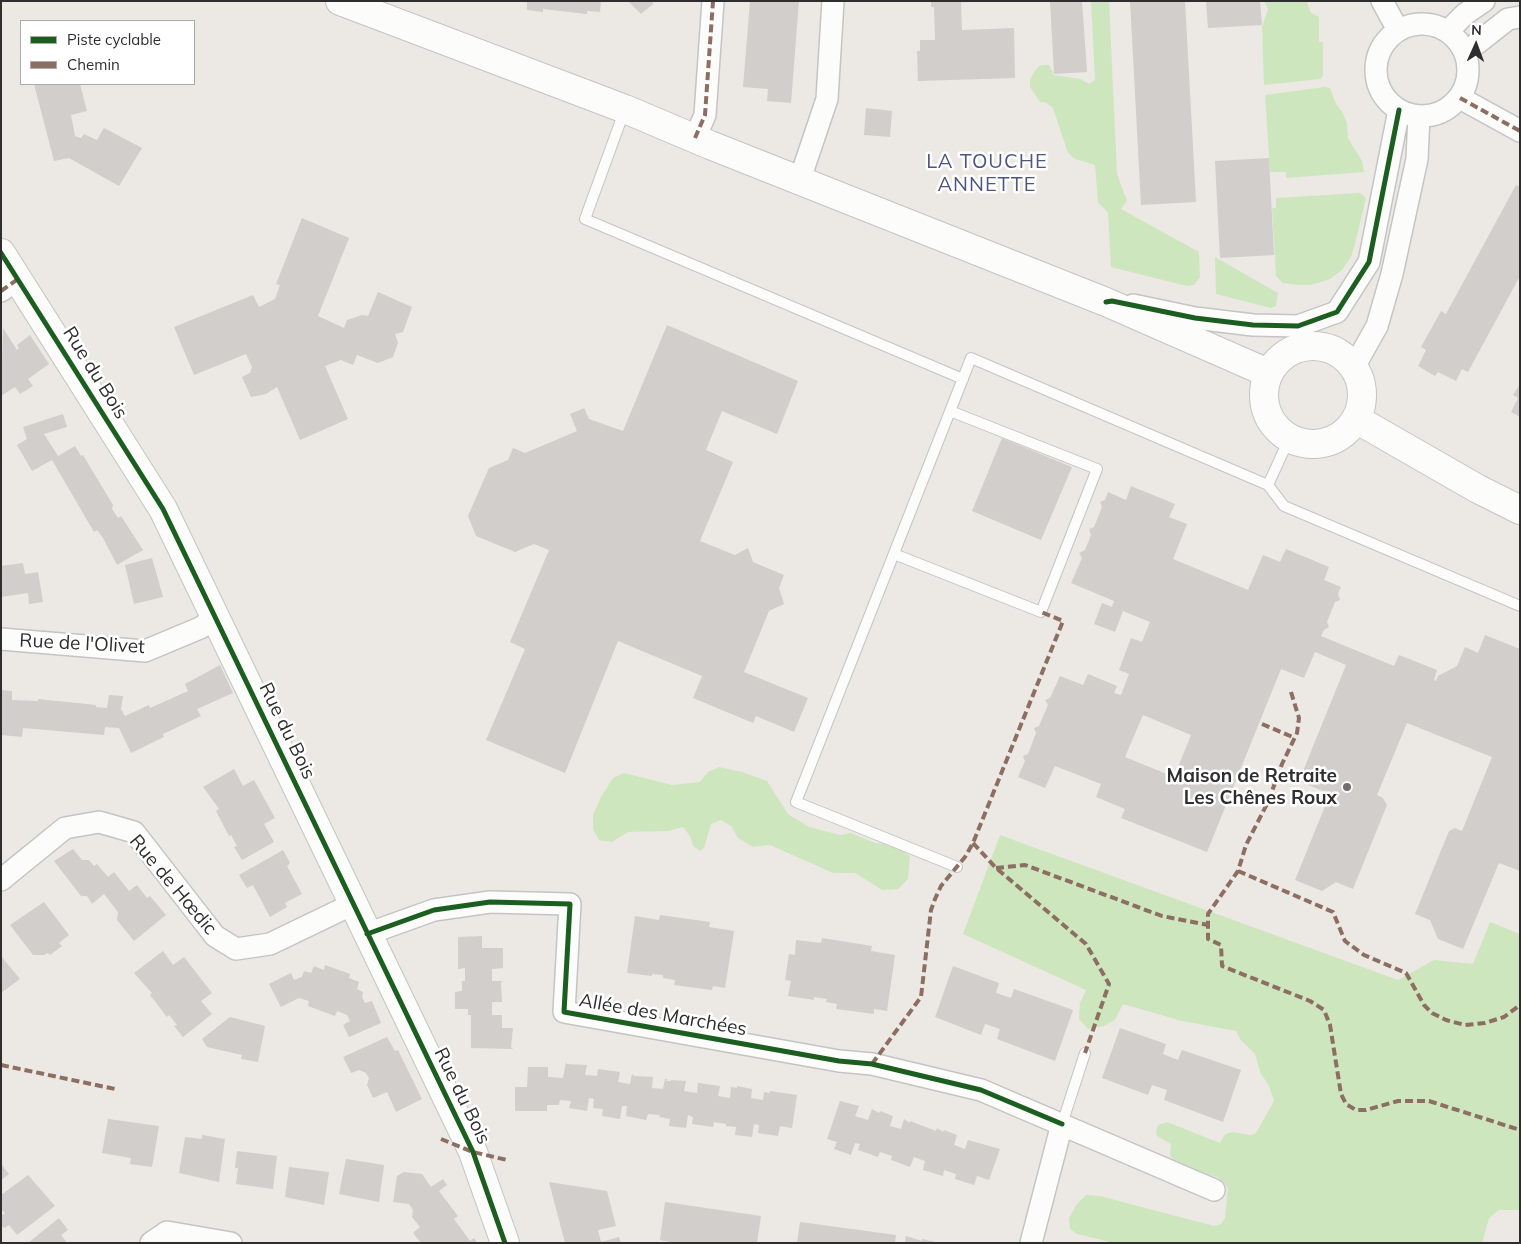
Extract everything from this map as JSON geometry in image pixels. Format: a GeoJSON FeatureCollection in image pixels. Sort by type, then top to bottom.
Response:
{"type":"FeatureCollection","features":[{"type":"Feature","properties":{"kind":"street"},"geometry":{"type":"LineString","coordinates":[[340,1],[625,108],[695,138],[1106,302],[1268,373]]}},
{"type":"Feature","properties":{"kind":"street"},"geometry":{"type":"LineString","coordinates":[[695,138],[705,114],[713,1]]}},
{"type":"Feature","properties":{"kind":"street"},"geometry":{"type":"LineString","coordinates":[[800,179],[827,99],[833,1]]}},
{"type":"Feature","properties":{"kind":"street"},"geometry":{"type":"LineString","coordinates":[[1382,1],[1398,30]]}},
{"type":"Feature","properties":{"kind":"street"},"geometry":{"type":"LineString","coordinates":[[1448,31],[1465,14],[1484,1]]}},
{"type":"Feature","properties":{"kind":"street"},"geometry":{"type":"LineString","coordinates":[[1466,52],[1508,20],[1520,16]]}},
{"type":"Feature","properties":{"kind":"street"},"geometry":{"type":"LineString","coordinates":[[1423,23],[1448,31],[1458,40],[1466,52],[1469,68],[1467,83],[1460,98],[1448,108],[1434,115],[1409,113],[1389,102],[1380,90],[1376,70],[1380,50],[1387,39],[1398,30],[1423,23]]}},
{"type":"Feature","properties":{"kind":"street"},"geometry":{"type":"LineString","coordinates":[[1460,98],[1520,130]]}},
{"type":"Feature","properties":{"kind":"street"},"geometry":{"type":"LineString","coordinates":[[1106,302],[1112,301],[1196,318],[1253,325],[1298,326],[1337,312],[1369,262],[1409,113]]}},
{"type":"Feature","properties":{"kind":"street"},"geometry":{"type":"LineString","coordinates":[[1354,367],[1376,326],[1392,274],[1417,159],[1409,113]]}},
{"type":"Feature","properties":{"kind":"street","name":"Rue du Bois"},"geometry":{"type":"LineString","coordinates":[[1,253],[10,285],[164,509],[473,1152],[505,1243]]}},
{"type":"Feature","properties":{"kind":"street"},"geometry":{"type":"LineString","coordinates":[[1309,346],[1334,351],[1345,357],[1354,367],[1362,389],[1362,400],[1356,419],[1339,437],[1315,445],[1290,439],[1278,430],[1269,418],[1264,404],[1264,390],[1268,373],[1278,359],[1293,350],[1309,346]]}},
{"type":"Feature","properties":{"kind":"street"},"geometry":{"type":"LineString","coordinates":[[1356,419],[1478,489],[1520,510]]}},
{"type":"Feature","properties":{"kind":"street","name":"Rue de l'Olivet"},"geometry":{"type":"LineString","coordinates":[[1,639],[145,651],[200,628],[216,618]]}},
{"type":"Feature","properties":{"kind":"street","name":"Rue de Hœdic"},"geometry":{"type":"LineString","coordinates":[[1,880],[65,828],[99,822],[134,832],[215,936],[236,949],[270,944],[353,904]]}},
{"type":"Feature","properties":{"kind":"street","name":"Allée des Marchées"},"geometry":{"type":"LineString","coordinates":[[368,934],[434,910],[490,902],[570,904],[564,1012],[839,1061],[872,1064],[981,1090],[1214,1190]]}},
{"type":"Feature","properties":{"kind":"street"},"geometry":{"type":"LineString","coordinates":[[1031,1243],[1062,1124]]}},
{"type":"Feature","properties":{"kind":"street"},"geometry":{"type":"LineString","coordinates":[[151,1243],[167,1232],[231,1243]]}},
{"type":"Feature","properties":{"kind":"lane"},"geometry":{"type":"LineString","coordinates":[[625,108],[585,219],[963,379]]}},
{"type":"Feature","properties":{"kind":"lane"},"geometry":{"type":"LineString","coordinates":[[957,867],[796,802],[971,358],[1268,485],[1284,506],[1520,606]]}},
{"type":"Feature","properties":{"kind":"lane"},"geometry":{"type":"LineString","coordinates":[[894,554],[1041,612],[1097,469],[950,411]]}},
{"type":"Feature","properties":{"kind":"lane"},"geometry":{"type":"LineString","coordinates":[[1268,485],[1290,439]]}},
{"type":"Feature","properties":{"kind":"lane"},"geometry":{"type":"LineString","coordinates":[[1062,1124],[1086,1053]]}},
{"type":"Feature","properties":{"kind":"green space"},"geometry":{"type":"Polygon","coordinates":[[[1091,1],[1109,1],[1117,174],[1127,201],[1121,209],[1199,252],[1200,277],[1194,285],[1187,286],[1111,267],[1108,213],[1098,202],[1095,165],[1075,159],[1068,153],[1053,108],[1045,102],[1040,102],[1030,87],[1030,80],[1034,72],[1039,66],[1044,65],[1049,65],[1054,75],[1080,79],[1089,84],[1095,80],[1091,1]]]}},
{"type":"Feature","properties":{"kind":"green space"},"geometry":{"type":"Polygon","coordinates":[[[1264,1],[1307,1],[1310,12],[1319,17],[1319,42],[1323,42],[1323,75],[1321,79],[1264,85],[1262,27],[1268,9],[1264,1]]]}},
{"type":"Feature","properties":{"kind":"green space"},"geometry":{"type":"Polygon","coordinates":[[[1325,87],[1330,88],[1336,104],[1343,113],[1347,124],[1348,138],[1362,161],[1364,172],[1286,178],[1286,172],[1270,172],[1265,95],[1325,87]]]}},
{"type":"Feature","properties":{"kind":"green space"},"geometry":{"type":"Polygon","coordinates":[[[1360,193],[1366,198],[1351,257],[1342,270],[1330,279],[1311,285],[1283,283],[1276,276],[1272,208],[1276,208],[1276,198],[1360,193]]]}},
{"type":"Feature","properties":{"kind":"green space"},"geometry":{"type":"Polygon","coordinates":[[[1215,257],[1278,293],[1276,306],[1271,308],[1216,294],[1215,257]]]}},
{"type":"Feature","properties":{"kind":"green space"},"geometry":{"type":"Polygon","coordinates":[[[719,767],[742,772],[767,781],[788,814],[809,827],[840,835],[851,833],[875,843],[886,844],[903,851],[910,856],[908,879],[898,889],[882,890],[855,873],[833,873],[770,845],[753,847],[738,838],[731,826],[721,820],[711,824],[704,848],[700,851],[693,846],[690,836],[683,827],[668,831],[628,832],[612,842],[599,840],[593,829],[593,815],[601,797],[613,778],[624,773],[672,785],[700,782],[708,772],[719,767]]]}},
{"type":"Feature","properties":{"kind":"green space"},"geometry":{"type":"Polygon","coordinates":[[[1000,835],[1398,980],[1434,960],[1473,964],[1490,922],[1520,934],[1520,1210],[1499,1210],[1489,1218],[1482,1243],[1114,1243],[1077,1234],[1070,1229],[1069,1218],[1077,1204],[1086,1195],[1100,1196],[1214,1226],[1221,1224],[1225,1218],[1228,1188],[1219,1178],[1176,1163],[1170,1156],[1171,1144],[1157,1136],[1158,1125],[1167,1122],[1220,1143],[1225,1134],[1233,1132],[1251,1135],[1256,1133],[1274,1101],[1269,1086],[1260,1072],[1255,1054],[1240,1039],[1236,1031],[1182,1021],[1123,1004],[1115,1020],[1104,1026],[1088,1029],[1079,1019],[1080,1003],[1086,990],[963,934],[1000,835]]]}},
{"type":"Feature","properties":{"kind":"building"},"geometry":{"type":"Polygon","coordinates":[[[527,1],[601,1],[600,12],[587,11],[587,14],[543,9],[543,12],[527,10],[527,1]]]}},
{"type":"Feature","properties":{"kind":"building"},"geometry":{"type":"Polygon","coordinates":[[[628,1],[653,1],[653,4],[641,14],[628,1]]]}},
{"type":"Feature","properties":{"kind":"building"},"geometry":{"type":"Polygon","coordinates":[[[750,1],[799,1],[791,103],[767,101],[768,89],[743,87],[750,1]]]}},
{"type":"Feature","properties":{"kind":"building"},"geometry":{"type":"Polygon","coordinates":[[[931,1],[961,1],[962,30],[1014,28],[1015,78],[918,81],[917,51],[920,51],[920,40],[935,40],[934,7],[931,7],[931,1]]]}},
{"type":"Feature","properties":{"kind":"building"},"geometry":{"type":"Polygon","coordinates":[[[1050,1],[1082,1],[1087,72],[1054,74],[1050,1]]]}},
{"type":"Feature","properties":{"kind":"building"},"geometry":{"type":"Polygon","coordinates":[[[1130,1],[1185,1],[1196,202],[1141,205],[1130,1]]]}},
{"type":"Feature","properties":{"kind":"building"},"geometry":{"type":"Polygon","coordinates":[[[1206,1],[1260,1],[1262,25],[1208,28],[1206,1]]]}},
{"type":"Feature","properties":{"kind":"building"},"geometry":{"type":"Polygon","coordinates":[[[34,85],[80,85],[87,111],[71,115],[75,136],[81,138],[84,134],[97,140],[104,128],[142,148],[119,186],[69,158],[54,161],[34,85]]]}},
{"type":"Feature","properties":{"kind":"building"},"geometry":{"type":"Polygon","coordinates":[[[866,108],[892,111],[890,137],[864,135],[866,108]]]}},
{"type":"Feature","properties":{"kind":"building"},"geometry":{"type":"Polygon","coordinates":[[[1269,158],[1274,255],[1220,258],[1215,161],[1269,158]]]}},
{"type":"Feature","properties":{"kind":"building"},"geometry":{"type":"Polygon","coordinates":[[[1516,185],[1520,187],[1520,276],[1468,372],[1462,369],[1456,381],[1438,372],[1435,376],[1418,366],[1426,350],[1421,347],[1441,311],[1446,314],[1516,185]]]}},
{"type":"Feature","properties":{"kind":"building"},"geometry":{"type":"Polygon","coordinates":[[[302,218],[349,238],[318,316],[344,328],[347,320],[362,315],[368,316],[378,292],[412,307],[403,332],[395,334],[398,343],[393,357],[378,363],[357,355],[353,365],[341,360],[325,366],[348,419],[300,440],[277,387],[266,394],[251,397],[242,377],[250,373],[252,367],[246,354],[194,375],[174,327],[253,295],[259,307],[275,299],[280,285],[276,284],[302,218]]]}},
{"type":"Feature","properties":{"kind":"building"},"geometry":{"type":"Polygon","coordinates":[[[667,325],[798,381],[777,434],[722,411],[706,450],[733,462],[700,541],[735,555],[748,548],[753,562],[784,575],[779,588],[784,604],[769,611],[744,672],[808,698],[794,732],[756,716],[753,723],[693,698],[702,676],[618,641],[565,773],[486,740],[525,649],[510,642],[549,550],[534,544],[515,552],[476,536],[468,516],[489,468],[508,460],[513,448],[525,453],[577,431],[570,414],[584,408],[589,419],[623,431],[667,325]]]}},
{"type":"Feature","properties":{"kind":"building"},"geometry":{"type":"Polygon","coordinates":[[[3,328],[17,350],[19,348],[17,345],[30,335],[49,364],[28,379],[33,386],[20,394],[15,387],[1,396],[3,328]]]}},
{"type":"Feature","properties":{"kind":"building"},"geometry":{"type":"Polygon","coordinates":[[[1520,384],[1520,417],[1511,412],[1518,398],[1513,395],[1520,384]]]}},
{"type":"Feature","properties":{"kind":"building"},"geometry":{"type":"Polygon","coordinates":[[[63,414],[67,427],[44,434],[58,456],[75,446],[81,456],[83,455],[113,505],[112,509],[118,518],[121,516],[143,550],[117,565],[103,538],[97,530],[94,532],[52,460],[32,471],[17,445],[27,439],[23,427],[63,414]]]}},
{"type":"Feature","properties":{"kind":"building"},"geometry":{"type":"Polygon","coordinates":[[[1002,438],[1072,467],[1041,540],[972,511],[1002,438]]]}},
{"type":"Feature","properties":{"kind":"building"},"geometry":{"type":"Polygon","coordinates":[[[1131,486],[1175,504],[1169,517],[1187,524],[1173,559],[1248,590],[1263,555],[1280,562],[1286,549],[1329,567],[1324,580],[1341,587],[1338,594],[1340,600],[1335,602],[1327,622],[1329,627],[1324,630],[1321,636],[1394,666],[1399,655],[1437,670],[1434,680],[1436,681],[1438,676],[1457,666],[1465,647],[1478,653],[1485,635],[1520,649],[1520,871],[1499,863],[1463,949],[1438,939],[1430,920],[1415,914],[1449,831],[1455,828],[1462,831],[1492,757],[1407,723],[1377,795],[1383,798],[1387,805],[1353,889],[1336,882],[1322,891],[1295,880],[1330,794],[1299,781],[1346,665],[1315,652],[1304,678],[1281,669],[1207,852],[1121,818],[1125,809],[1096,797],[1101,784],[1055,766],[1045,788],[1018,777],[1025,761],[1023,756],[1028,754],[1036,733],[1034,728],[1039,726],[1048,705],[1045,700],[1050,698],[1060,676],[1083,685],[1088,674],[1117,686],[1114,693],[1121,695],[1129,674],[1119,670],[1131,638],[1142,642],[1150,622],[1123,611],[1115,632],[1094,624],[1102,603],[1112,607],[1114,601],[1071,583],[1082,558],[1079,553],[1085,550],[1091,535],[1089,529],[1094,527],[1102,507],[1100,502],[1105,500],[1108,492],[1126,500],[1131,486]],[[1143,715],[1125,757],[1174,777],[1191,735],[1143,715]]]}},
{"type":"Feature","properties":{"kind":"building"},"geometry":{"type":"Polygon","coordinates":[[[152,558],[163,597],[134,604],[125,565],[152,558]]]}},
{"type":"Feature","properties":{"kind":"building"},"geometry":{"type":"Polygon","coordinates":[[[23,563],[25,574],[38,572],[43,602],[29,604],[28,593],[1,597],[1,566],[23,563]]]}},
{"type":"Feature","properties":{"kind":"building"},"geometry":{"type":"Polygon","coordinates":[[[220,665],[233,693],[197,709],[201,716],[163,734],[164,737],[131,753],[119,728],[105,727],[104,735],[23,728],[22,737],[1,735],[1,690],[12,691],[12,700],[38,701],[38,699],[96,705],[96,707],[107,708],[109,695],[123,696],[121,709],[125,716],[149,705],[150,708],[188,691],[185,684],[220,665]]]}},
{"type":"Feature","properties":{"kind":"building"},"geometry":{"type":"Polygon","coordinates":[[[234,769],[243,786],[254,780],[275,818],[264,824],[274,842],[242,860],[234,847],[237,846],[231,835],[229,836],[216,811],[219,809],[203,787],[234,769]]]}},
{"type":"Feature","properties":{"kind":"building"},"geometry":{"type":"Polygon","coordinates":[[[73,849],[82,860],[89,860],[94,866],[97,864],[108,877],[114,872],[129,891],[137,885],[147,898],[150,896],[166,915],[134,941],[117,920],[118,912],[104,894],[92,904],[87,896],[81,896],[54,861],[73,849]]]}},
{"type":"Feature","properties":{"kind":"building"},"geometry":{"type":"Polygon","coordinates":[[[283,850],[290,863],[287,866],[302,894],[285,903],[287,907],[270,917],[253,885],[247,888],[239,875],[283,850]]]}},
{"type":"Feature","properties":{"kind":"building"},"geometry":{"type":"Polygon","coordinates":[[[44,902],[69,935],[59,943],[62,946],[50,955],[48,953],[33,955],[10,925],[44,902]]]}},
{"type":"Feature","properties":{"kind":"building"},"geometry":{"type":"Polygon","coordinates":[[[660,915],[710,922],[709,927],[734,931],[725,988],[713,986],[712,990],[674,985],[675,980],[663,978],[663,975],[652,974],[652,976],[627,973],[635,916],[659,920],[660,915]]]}},
{"type":"Feature","properties":{"kind":"building"},"geometry":{"type":"Polygon","coordinates":[[[482,936],[482,948],[503,948],[503,968],[492,969],[492,981],[502,981],[502,1002],[492,1002],[492,1015],[502,1015],[502,1028],[513,1028],[511,1047],[513,1049],[471,1048],[471,1015],[468,1015],[468,1009],[455,1009],[455,992],[462,991],[462,981],[465,981],[465,968],[458,969],[458,937],[482,936]]]}},
{"type":"Feature","properties":{"kind":"building"},"geometry":{"type":"Polygon","coordinates":[[[822,938],[872,946],[871,951],[895,955],[887,1011],[874,1009],[874,1014],[836,1009],[837,1004],[826,1002],[827,999],[814,997],[814,1000],[788,996],[791,981],[785,980],[789,954],[795,955],[796,940],[821,943],[822,938]]]}},
{"type":"Feature","properties":{"kind":"building"},"geometry":{"type":"Polygon","coordinates":[[[163,951],[173,965],[184,957],[212,993],[201,1001],[212,1014],[183,1037],[174,1026],[177,1025],[169,1015],[167,1017],[150,995],[152,993],[134,973],[163,951]]]}},
{"type":"Feature","properties":{"kind":"building"},"geometry":{"type":"Polygon","coordinates":[[[1,956],[20,979],[1,993],[1,956]]]}},
{"type":"Feature","properties":{"kind":"building"},"geometry":{"type":"Polygon","coordinates":[[[325,965],[350,974],[349,978],[359,982],[357,989],[363,992],[362,997],[365,1003],[372,1001],[381,1023],[349,1037],[343,1025],[350,1021],[347,1015],[337,1011],[335,1016],[308,1006],[309,1001],[299,998],[281,1007],[269,984],[291,973],[294,980],[302,977],[304,971],[311,973],[314,966],[324,970],[325,965]]]}},
{"type":"Feature","properties":{"kind":"building"},"geometry":{"type":"Polygon","coordinates":[[[953,966],[999,983],[996,993],[1011,998],[1014,989],[1073,1010],[1055,1061],[997,1039],[1000,1029],[985,1024],[981,1035],[935,1017],[953,966]]]}},
{"type":"Feature","properties":{"kind":"building"},"geometry":{"type":"Polygon","coordinates":[[[230,1017],[265,1026],[258,1062],[241,1059],[242,1055],[207,1047],[202,1039],[230,1017]]]}},
{"type":"Feature","properties":{"kind":"building"},"geometry":{"type":"Polygon","coordinates":[[[1120,1028],[1166,1044],[1163,1054],[1178,1060],[1182,1050],[1241,1070],[1223,1122],[1164,1100],[1167,1090],[1152,1085],[1148,1095],[1102,1078],[1120,1028]]]}},
{"type":"Feature","properties":{"kind":"building"},"geometry":{"type":"Polygon","coordinates":[[[387,1037],[395,1051],[398,1050],[422,1099],[396,1112],[387,1092],[373,1098],[367,1085],[369,1078],[366,1073],[359,1070],[351,1073],[343,1057],[387,1037]]]}},
{"type":"Feature","properties":{"kind":"building"},"geometry":{"type":"Polygon","coordinates":[[[566,1062],[567,1064],[587,1065],[585,1075],[597,1076],[598,1069],[620,1072],[618,1082],[630,1084],[632,1074],[634,1076],[653,1077],[652,1088],[663,1089],[665,1079],[667,1079],[666,1081],[686,1081],[684,1091],[697,1093],[698,1083],[720,1086],[718,1096],[730,1098],[731,1087],[737,1088],[737,1086],[752,1089],[751,1098],[763,1100],[764,1092],[770,1093],[770,1091],[797,1095],[792,1128],[780,1126],[778,1136],[758,1133],[759,1125],[754,1124],[752,1137],[735,1135],[736,1127],[714,1122],[713,1127],[692,1124],[693,1117],[688,1115],[686,1128],[669,1126],[670,1119],[659,1117],[660,1115],[648,1114],[646,1120],[626,1116],[627,1106],[622,1106],[620,1119],[602,1116],[603,1109],[593,1108],[594,1099],[589,1098],[587,1111],[569,1108],[571,1101],[560,1100],[559,1105],[547,1105],[547,1111],[515,1111],[515,1087],[527,1087],[528,1067],[548,1067],[548,1077],[563,1078],[566,1062]]]}},
{"type":"Feature","properties":{"kind":"building"},"geometry":{"type":"Polygon","coordinates":[[[840,1101],[859,1106],[855,1116],[868,1120],[872,1109],[879,1113],[880,1111],[893,1116],[890,1126],[901,1129],[904,1119],[910,1123],[910,1121],[936,1131],[937,1128],[943,1132],[944,1130],[957,1135],[954,1145],[965,1149],[968,1140],[1000,1149],[989,1180],[977,1176],[974,1185],[955,1179],[956,1174],[944,1170],[943,1176],[923,1170],[925,1161],[914,1157],[910,1167],[891,1160],[892,1156],[880,1152],[878,1157],[858,1150],[860,1144],[855,1143],[851,1155],[834,1149],[837,1142],[827,1139],[840,1101]]]}},
{"type":"Feature","properties":{"kind":"building"},"geometry":{"type":"Polygon","coordinates":[[[108,1119],[159,1126],[152,1167],[130,1164],[131,1158],[102,1153],[108,1119]]]}},
{"type":"Feature","properties":{"kind":"building"},"geometry":{"type":"Polygon","coordinates":[[[202,1135],[225,1139],[219,1182],[179,1173],[185,1137],[202,1139],[202,1135]]]}},
{"type":"Feature","properties":{"kind":"building"},"geometry":{"type":"Polygon","coordinates":[[[237,1151],[277,1156],[273,1189],[236,1184],[238,1168],[235,1168],[237,1151]]]}},
{"type":"Feature","properties":{"kind":"building"},"geometry":{"type":"Polygon","coordinates":[[[346,1159],[384,1165],[379,1202],[339,1194],[346,1159]]]}},
{"type":"Feature","properties":{"kind":"building"},"geometry":{"type":"Polygon","coordinates":[[[1,1164],[9,1174],[1,1180],[1,1164]]]}},
{"type":"Feature","properties":{"kind":"building"},"geometry":{"type":"Polygon","coordinates":[[[289,1167],[329,1172],[324,1205],[285,1197],[289,1167]]]}},
{"type":"Feature","properties":{"kind":"building"},"geometry":{"type":"Polygon","coordinates":[[[404,1172],[422,1174],[431,1187],[443,1179],[447,1185],[439,1191],[458,1216],[454,1219],[470,1241],[474,1238],[477,1243],[421,1243],[413,1233],[420,1227],[412,1217],[413,1210],[409,1204],[393,1202],[397,1176],[404,1172]]]}},
{"type":"Feature","properties":{"kind":"building"},"geometry":{"type":"Polygon","coordinates":[[[28,1175],[55,1206],[17,1235],[9,1225],[4,1228],[1,1225],[1,1216],[5,1213],[1,1209],[1,1195],[28,1175]]]}},
{"type":"Feature","properties":{"kind":"building"},"geometry":{"type":"Polygon","coordinates":[[[549,1182],[607,1191],[616,1226],[598,1230],[601,1242],[619,1237],[621,1243],[565,1243],[549,1182]]]}},
{"type":"Feature","properties":{"kind":"building"},"geometry":{"type":"Polygon","coordinates":[[[665,1202],[761,1216],[757,1243],[676,1243],[660,1240],[665,1202]]]}},
{"type":"Feature","properties":{"kind":"building"},"geometry":{"type":"Polygon","coordinates":[[[59,1218],[68,1230],[61,1235],[67,1243],[28,1243],[59,1218]]]}},
{"type":"Feature","properties":{"kind":"building"},"geometry":{"type":"Polygon","coordinates":[[[800,1222],[896,1235],[895,1243],[797,1243],[800,1222]]]}},
{"type":"Feature","properties":{"kind":"building"},"geometry":{"type":"Polygon","coordinates":[[[906,1236],[922,1241],[922,1239],[940,1243],[905,1243],[906,1236]]]}},
{"type":"Feature","properties":{"kind":"marked path"},"geometry":{"type":"LineString","coordinates":[[695,138],[705,115],[713,1]]}},
{"type":"Feature","properties":{"kind":"marked path"},"geometry":{"type":"LineString","coordinates":[[1460,98],[1520,131]]}},
{"type":"Feature","properties":{"kind":"marked path"},"geometry":{"type":"LineString","coordinates":[[1,291],[18,279]]}},
{"type":"Feature","properties":{"kind":"marked path"},"geometry":{"type":"LineString","coordinates":[[872,1064],[921,997],[931,910],[935,899],[941,886],[965,857],[973,843],[1063,621],[1041,612]]}},
{"type":"Feature","properties":{"kind":"marked path"},"geometry":{"type":"LineString","coordinates":[[1291,692],[1299,718],[1297,733],[1282,764],[1268,802],[1246,845],[1238,871],[1208,914],[1208,939],[1221,945],[1222,966],[1310,1001],[1324,1010],[1330,1025],[1341,1094],[1346,1104],[1356,1110],[1366,1110],[1398,1101],[1429,1101],[1520,1130]]}},
{"type":"Feature","properties":{"kind":"marked path"},"geometry":{"type":"LineString","coordinates":[[1262,724],[1295,738]]}},
{"type":"Feature","properties":{"kind":"marked path"},"geometry":{"type":"LineString","coordinates":[[973,843],[996,868],[1086,944],[1109,984],[1085,1053]]}},
{"type":"Feature","properties":{"kind":"marked path"},"geometry":{"type":"LineString","coordinates":[[996,868],[1025,865],[1162,916],[1208,925]]}},
{"type":"Feature","properties":{"kind":"marked path"},"geometry":{"type":"LineString","coordinates":[[1238,871],[1333,912],[1345,941],[1364,955],[1406,973],[1424,1005],[1432,1013],[1446,1020],[1465,1025],[1485,1023],[1504,1017],[1520,1005]]}},
{"type":"Feature","properties":{"kind":"marked path"},"geometry":{"type":"LineString","coordinates":[[1,1065],[115,1089]]}},
{"type":"Feature","properties":{"kind":"marked path"},"geometry":{"type":"LineString","coordinates":[[441,1139],[473,1152],[507,1160]]}},
{"type":"Feature","properties":{"kind":"cycle path"},"geometry":{"type":"LineString","coordinates":[[1106,302],[1112,301],[1195,318],[1253,325],[1298,326],[1337,312],[1369,262],[1399,110]]}},
{"type":"Feature","properties":{"kind":"cycle path"},"geometry":{"type":"LineString","coordinates":[[1,253],[163,509],[473,1152],[505,1243]]}},
{"type":"Feature","properties":{"kind":"cycle path"},"geometry":{"type":"LineString","coordinates":[[367,934],[434,910],[490,902],[570,904],[564,1012],[839,1061],[872,1064],[981,1090],[1062,1124]]}},
{"type":"Feature","properties":{"kind":"place","name":"Maison de Retraite Les Chênes Roux"},"geometry":{"type":"Point","coordinates":[1347,787]}},
{"type":"Feature","properties":{"kind":"district","name":"LA TOUCHE ANNETTE"},"geometry":{"type":"Point","coordinates":[987,174]}}]}
